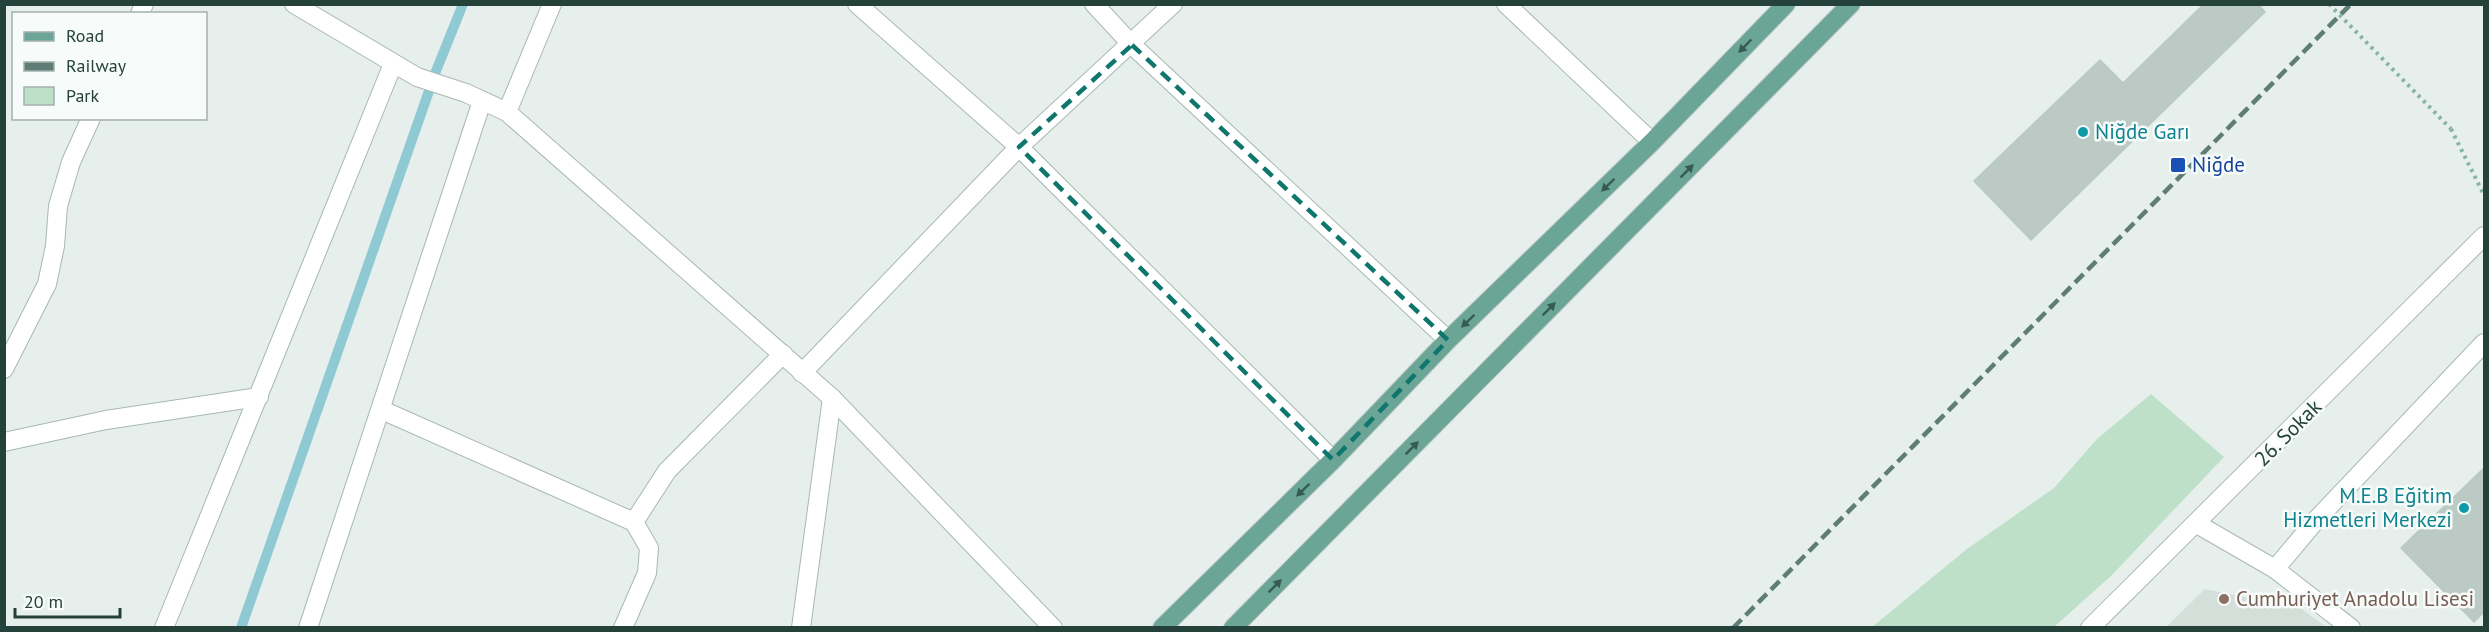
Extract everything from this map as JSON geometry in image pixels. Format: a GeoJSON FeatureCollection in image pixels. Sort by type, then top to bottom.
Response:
{"type":"FeatureCollection","features":[{"type":"Feature","properties":{"kind":"main road"},"geometry":{"type":"LineString","coordinates":[[1162,627],[1333,460],[1448,340],[1652,142],[1786,4]]}},
{"type":"Feature","properties":{"kind":"main road"},"geometry":{"type":"LineString","coordinates":[[1233,627],[1851,4]]}},
{"type":"Feature","properties":{"kind":"street"},"geometry":{"type":"LineString","coordinates":[[294,4],[417,77],[474,97],[507,112],[832,398],[1053,627]]}},
{"type":"Feature","properties":{"kind":"street"},"geometry":{"type":"LineString","coordinates":[[507,112],[552,4]]}},
{"type":"Feature","properties":{"kind":"street"},"geometry":{"type":"LineString","coordinates":[[857,4],[1019,147],[1333,460]]}},
{"type":"Feature","properties":{"kind":"street"},"geometry":{"type":"LineString","coordinates":[[1094,4],[1132,45],[1448,340]]}},
{"type":"Feature","properties":{"kind":"street"},"geometry":{"type":"LineString","coordinates":[[802,373],[1019,147],[1132,45],[1173,4]]}},
{"type":"Feature","properties":{"kind":"street"},"geometry":{"type":"LineString","coordinates":[[1506,4],[1652,142]]}},
{"type":"Feature","properties":{"kind":"street"},"geometry":{"type":"LineString","coordinates":[[164,627],[393,64]]}},
{"type":"Feature","properties":{"kind":"street"},"geometry":{"type":"LineString","coordinates":[[308,627],[382,410],[474,97]]}},
{"type":"Feature","properties":{"kind":"street"},"geometry":{"type":"LineString","coordinates":[[4,369],[47,284],[55,246],[58,206],[71,162],[90,120]]}},
{"type":"Feature","properties":{"kind":"street","name":"26. Sokak"},"geometry":{"type":"LineString","coordinates":[[2090,627],[2197,524],[2484,236]]}},
{"type":"Feature","properties":{"kind":"street"},"geometry":{"type":"LineString","coordinates":[[2275,568],[2317,519],[2484,343]]}},
{"type":"Feature","properties":{"kind":"street"},"geometry":{"type":"LineString","coordinates":[[634,522],[667,471],[783,354]]}},
{"type":"Feature","properties":{"kind":"street"},"geometry":{"type":"LineString","coordinates":[[4,442],[106,420],[259,397]]}},
{"type":"Feature","properties":{"kind":"street"},"geometry":{"type":"LineString","coordinates":[[801,627],[832,398]]}},
{"type":"Feature","properties":{"kind":"street"},"geometry":{"type":"LineString","coordinates":[[382,410],[634,522],[649,548],[647,573],[623,627]]}},
{"type":"Feature","properties":{"kind":"street"},"geometry":{"type":"LineString","coordinates":[[2197,524],[2275,568],[2351,627]]}},
{"type":"Feature","properties":{"kind":"path"},"geometry":{"type":"LineString","coordinates":[[2329,4],[2451,129],[2484,195]]}},
{"type":"Feature","properties":{"kind":"highlighted area"},"geometry":{"type":"Polygon","coordinates":[[[1132,45],[1448,340],[1333,460],[1019,147],[1132,45]]]}},
{"type":"Feature","properties":{"kind":"shaded area","name":"Cumhuriyet Anadolu Lisesi"},"geometry":{"type":"Polygon","coordinates":[[[2205,589],[2302,609],[2326,627],[2166,627],[2205,589]]]}},
{"type":"Feature","properties":{"kind":"green space"},"geometry":{"type":"Polygon","coordinates":[[[2151,394],[2224,457],[2111,576],[2054,627],[1872,627],[1967,549],[2054,488],[2097,439],[2151,394]]]}},
{"type":"Feature","properties":{"kind":"building","name":"Niğde Garı"},"geometry":{"type":"Polygon","coordinates":[[[2204,4],[2258,4],[2265,12],[2031,240],[1974,181],[2100,60],[2123,83],[2204,4]]]}},
{"type":"Feature","properties":{"kind":"building","name":"M.E.B Eğitim Hizmetleri Merkezi"},"geometry":{"type":"Polygon","coordinates":[[[2484,468],[2484,612],[2474,622],[2401,548],[2484,468]]]}},
{"type":"Feature","properties":{"kind":"waterway"},"geometry":{"type":"LineString","coordinates":[[241,628],[436,71],[463,4]]}},
{"type":"Feature","properties":{"kind":"railway"},"geometry":{"type":"LineString","coordinates":[[1733,628],[2351,4]]}},
{"type":"Feature","properties":{"kind":"place","name":"Niğde Garı"},"geometry":{"type":"Point","coordinates":[2083,132]}},
{"type":"Feature","properties":{"kind":"place","name":"Niğde"},"geometry":{"type":"Point","coordinates":[2178,165]}},
{"type":"Feature","properties":{"kind":"place","name":"M.E.B Eğitim Hizmetleri Merkezi"},"geometry":{"type":"Point","coordinates":[2464,508]}},
{"type":"Feature","properties":{"kind":"place","name":"Cumhuriyet Anadolu Lisesi"},"geometry":{"type":"Point","coordinates":[2224,599]}}]}
